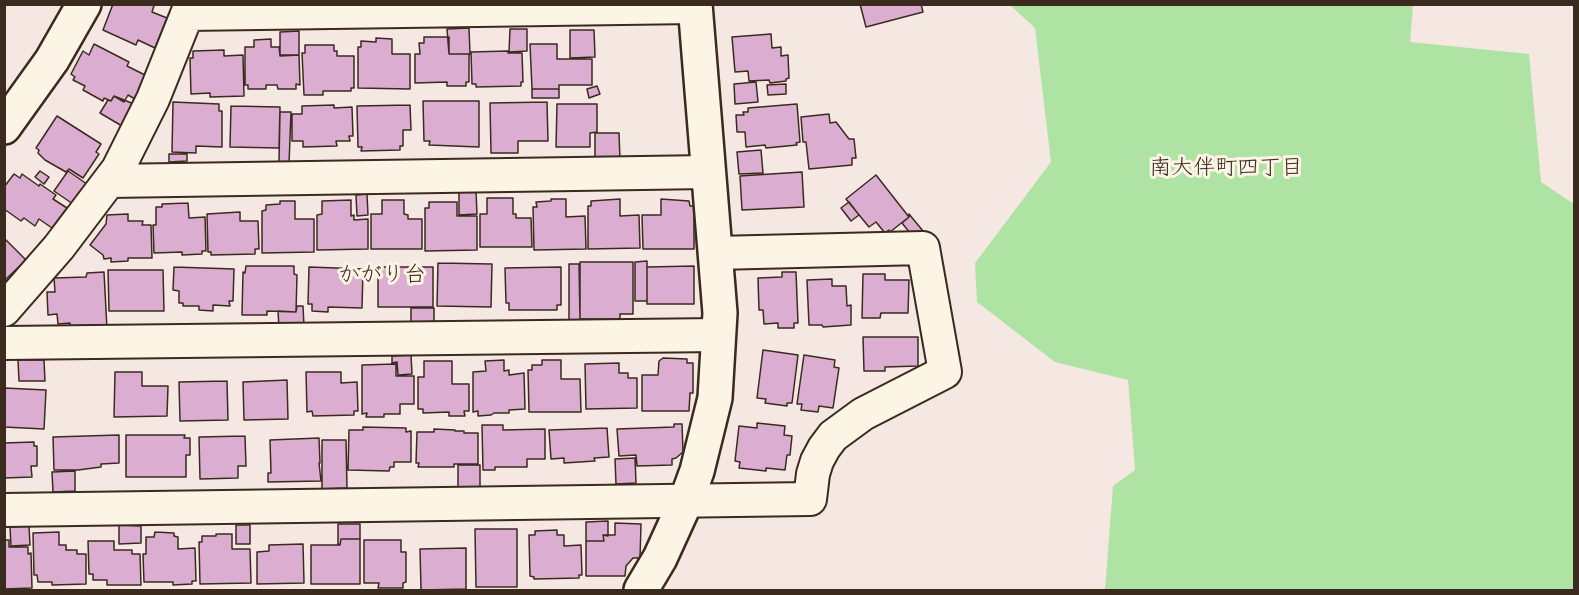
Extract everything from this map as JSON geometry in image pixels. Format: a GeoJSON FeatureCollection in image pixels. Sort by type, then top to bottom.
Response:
{"type":"FeatureCollection","features":[{"type":"Feature","properties":{"kind":"street"},"geometry":{"type":"LineString","coordinates":[[4,127],[52,60],[84,4]]}},
{"type":"Feature","properties":{"kind":"street"},"geometry":{"type":"LineString","coordinates":[[4,310],[59,247],[118,169],[153,99],[189,9],[695,6],[715,254],[719,335],[715,398],[697,471],[686,501],[660,558],[641,591]]}},
{"type":"Feature","properties":{"kind":"street"},"geometry":{"type":"LineString","coordinates":[[109,181],[708,172]]}},
{"type":"Feature","properties":{"kind":"street"},"geometry":{"type":"LineString","coordinates":[[4,510],[810,499],[817,461],[833,436],[863,414],[945,372],[923,248],[715,254]]}},
{"type":"Feature","properties":{"kind":"street"},"geometry":{"type":"LineString","coordinates":[[4,343],[719,335]]}},
{"type":"Feature","properties":{"kind":"green space"},"geometry":{"type":"Polygon","coordinates":[[[1010,5],[1413,5],[1410,42],[1529,54],[1541,182],[1574,204],[1574,590],[1105,590],[1113,486],[1135,470],[1128,380],[1055,362],[977,302],[975,263],[1051,162],[1035,28],[1010,5]]]}},
{"type":"Feature","properties":{"kind":"building"},"geometry":{"type":"Polygon","coordinates":[[[113,4],[149,4],[154,6],[152,12],[167,18],[155,48],[138,40],[136,45],[103,30],[113,4]]]}},
{"type":"Feature","properties":{"kind":"building"},"geometry":{"type":"Polygon","coordinates":[[[860,4],[921,4],[923,12],[866,27],[860,4]]]}},
{"type":"Feature","properties":{"kind":"building"},"geometry":{"type":"Polygon","coordinates":[[[469,28],[470,54],[449,54],[447,29],[469,28]]]}},
{"type":"Feature","properties":{"kind":"building"},"geometry":{"type":"Polygon","coordinates":[[[510,29],[527,29],[527,51],[509,52],[510,29]]]}},
{"type":"Feature","properties":{"kind":"building"},"geometry":{"type":"Polygon","coordinates":[[[570,30],[594,30],[595,57],[570,58],[570,30]]]}},
{"type":"Feature","properties":{"kind":"building"},"geometry":{"type":"Polygon","coordinates":[[[299,31],[299,55],[280,55],[280,32],[299,31]]]}},
{"type":"Feature","properties":{"kind":"building"},"geometry":{"type":"Polygon","coordinates":[[[771,34],[772,48],[781,47],[781,56],[788,55],[789,78],[786,81],[770,83],[769,80],[749,81],[748,71],[735,72],[732,37],[771,34]]]}},
{"type":"Feature","properties":{"kind":"building"},"geometry":{"type":"Polygon","coordinates":[[[424,37],[449,37],[449,54],[469,54],[469,82],[466,82],[466,86],[447,86],[447,82],[415,83],[415,54],[420,54],[419,43],[424,43],[424,37]]]}},
{"type":"Feature","properties":{"kind":"building"},"geometry":{"type":"Polygon","coordinates":[[[376,38],[392,39],[392,54],[410,54],[410,89],[358,88],[358,47],[361,47],[361,41],[376,42],[376,38]]]}},
{"type":"Feature","properties":{"kind":"building"},"geometry":{"type":"Polygon","coordinates":[[[271,39],[271,47],[279,47],[280,56],[299,55],[300,85],[296,84],[296,89],[278,89],[277,85],[266,85],[266,89],[248,89],[248,85],[245,85],[245,47],[254,47],[254,40],[271,39]]]}},
{"type":"Feature","properties":{"kind":"building"},"geometry":{"type":"Polygon","coordinates":[[[94,44],[129,62],[127,66],[147,76],[135,99],[128,95],[124,102],[114,96],[111,101],[104,98],[103,101],[83,90],[85,86],[73,80],[75,77],[71,74],[83,51],[89,55],[94,44]]]}},
{"type":"Feature","properties":{"kind":"building"},"geometry":{"type":"Polygon","coordinates":[[[530,44],[557,44],[557,59],[592,59],[592,85],[559,85],[559,89],[532,89],[530,44]]]}},
{"type":"Feature","properties":{"kind":"building"},"geometry":{"type":"Polygon","coordinates":[[[305,45],[334,45],[337,56],[354,56],[354,88],[351,88],[351,91],[323,91],[323,95],[304,95],[302,53],[305,53],[305,45]]]}},
{"type":"Feature","properties":{"kind":"building"},"geometry":{"type":"Polygon","coordinates":[[[224,50],[224,56],[243,55],[244,96],[210,97],[210,93],[191,94],[190,58],[193,58],[193,51],[224,50]]]}},
{"type":"Feature","properties":{"kind":"building"},"geometry":{"type":"Polygon","coordinates":[[[508,51],[508,53],[522,53],[523,82],[521,86],[476,87],[476,84],[472,84],[471,52],[508,51]]]}},
{"type":"Feature","properties":{"kind":"building"},"geometry":{"type":"Polygon","coordinates":[[[756,82],[758,102],[735,104],[734,84],[756,82]]]}},
{"type":"Feature","properties":{"kind":"building"},"geometry":{"type":"Polygon","coordinates":[[[786,84],[786,94],[768,95],[767,85],[786,84]]]}},
{"type":"Feature","properties":{"kind":"building"},"geometry":{"type":"Polygon","coordinates":[[[597,86],[600,94],[589,98],[587,89],[597,86]]]}},
{"type":"Feature","properties":{"kind":"building"},"geometry":{"type":"Polygon","coordinates":[[[532,89],[559,89],[559,98],[532,98],[532,89]]]}},
{"type":"Feature","properties":{"kind":"building"},"geometry":{"type":"Polygon","coordinates":[[[114,96],[134,104],[122,126],[100,113],[108,100],[111,101],[114,96]]]}},
{"type":"Feature","properties":{"kind":"building"},"geometry":{"type":"Polygon","coordinates":[[[423,101],[479,101],[479,147],[429,145],[430,141],[424,141],[423,101]]]}},
{"type":"Feature","properties":{"kind":"building"},"geometry":{"type":"Polygon","coordinates":[[[173,102],[219,104],[219,111],[222,111],[222,147],[196,146],[196,153],[172,152],[173,102]]]}},
{"type":"Feature","properties":{"kind":"building"},"geometry":{"type":"Polygon","coordinates":[[[547,102],[548,141],[518,141],[518,153],[491,153],[490,103],[547,102]]]}},
{"type":"Feature","properties":{"kind":"building"},"geometry":{"type":"Polygon","coordinates":[[[557,104],[597,104],[597,132],[590,133],[590,147],[556,147],[557,104]]]}},
{"type":"Feature","properties":{"kind":"building"},"geometry":{"type":"Polygon","coordinates":[[[797,104],[800,142],[796,143],[797,145],[746,147],[745,132],[737,132],[736,115],[744,115],[743,112],[748,112],[748,108],[797,104]]]}},
{"type":"Feature","properties":{"kind":"building"},"geometry":{"type":"Polygon","coordinates":[[[334,105],[334,108],[352,107],[353,136],[349,136],[350,141],[336,141],[337,146],[303,147],[303,141],[292,141],[292,114],[302,114],[302,106],[334,105]]]}},
{"type":"Feature","properties":{"kind":"building"},"geometry":{"type":"Polygon","coordinates":[[[410,105],[411,130],[403,130],[403,146],[400,146],[400,150],[361,151],[362,147],[358,147],[357,106],[410,105]]]}},
{"type":"Feature","properties":{"kind":"building"},"geometry":{"type":"Polygon","coordinates":[[[231,106],[280,107],[279,148],[230,147],[231,106]]]}},
{"type":"Feature","properties":{"kind":"building"},"geometry":{"type":"Polygon","coordinates":[[[280,112],[291,112],[289,164],[279,163],[280,112]]]}},
{"type":"Feature","properties":{"kind":"building"},"geometry":{"type":"Polygon","coordinates":[[[829,114],[830,123],[836,122],[849,139],[854,139],[856,158],[852,158],[852,165],[809,169],[806,142],[803,142],[801,117],[829,114]]]}},
{"type":"Feature","properties":{"kind":"building"},"geometry":{"type":"Polygon","coordinates":[[[57,116],[101,144],[96,152],[99,154],[83,178],[69,169],[66,172],[45,160],[38,153],[39,150],[36,148],[57,116]]]}},
{"type":"Feature","properties":{"kind":"building"},"geometry":{"type":"Polygon","coordinates":[[[595,133],[619,133],[620,160],[595,160],[595,133]]]}},
{"type":"Feature","properties":{"kind":"building"},"geometry":{"type":"Polygon","coordinates":[[[761,150],[763,173],[739,174],[737,152],[761,150]]]}},
{"type":"Feature","properties":{"kind":"building"},"geometry":{"type":"Polygon","coordinates":[[[169,154],[187,154],[187,161],[169,162],[169,154]]]}},
{"type":"Feature","properties":{"kind":"building"},"geometry":{"type":"Polygon","coordinates":[[[40,171],[49,177],[44,184],[35,177],[40,171]]]}},
{"type":"Feature","properties":{"kind":"building"},"geometry":{"type":"Polygon","coordinates":[[[68,171],[87,184],[73,204],[54,191],[68,171]]]}},
{"type":"Feature","properties":{"kind":"building"},"geometry":{"type":"Polygon","coordinates":[[[802,172],[804,207],[742,210],[740,176],[802,172]]]}},
{"type":"Feature","properties":{"kind":"building"},"geometry":{"type":"Polygon","coordinates":[[[14,174],[20,178],[22,174],[39,186],[40,184],[56,195],[53,199],[67,208],[52,228],[39,219],[35,226],[24,218],[21,221],[4,209],[4,187],[14,174]]]}},
{"type":"Feature","properties":{"kind":"building"},"geometry":{"type":"Polygon","coordinates":[[[876,175],[909,217],[890,232],[889,230],[885,233],[876,222],[869,227],[846,199],[876,175]]]}},
{"type":"Feature","properties":{"kind":"building"},"geometry":{"type":"Polygon","coordinates":[[[476,191],[477,214],[459,215],[459,192],[476,191]]]}},
{"type":"Feature","properties":{"kind":"building"},"geometry":{"type":"Polygon","coordinates":[[[367,194],[368,215],[357,216],[356,195],[367,194]]]}},
{"type":"Feature","properties":{"kind":"building"},"geometry":{"type":"Polygon","coordinates":[[[487,198],[513,198],[513,214],[516,214],[516,218],[531,218],[532,247],[480,247],[480,214],[487,214],[487,198]]]}},
{"type":"Feature","properties":{"kind":"building"},"geometry":{"type":"Polygon","coordinates":[[[551,199],[566,199],[566,217],[585,216],[586,249],[534,250],[533,207],[537,207],[536,202],[551,201],[551,199]]]}},
{"type":"Feature","properties":{"kind":"building"},"geometry":{"type":"Polygon","coordinates":[[[620,199],[620,216],[639,215],[640,248],[588,249],[588,206],[591,206],[591,201],[620,199]]]}},
{"type":"Feature","properties":{"kind":"building"},"geometry":{"type":"Polygon","coordinates":[[[661,199],[689,201],[690,206],[694,206],[694,249],[643,249],[642,215],[661,215],[661,199]]]}},
{"type":"Feature","properties":{"kind":"building"},"geometry":{"type":"Polygon","coordinates":[[[351,200],[351,216],[354,215],[354,220],[368,219],[368,249],[317,250],[317,215],[322,214],[322,201],[351,200]]]}},
{"type":"Feature","properties":{"kind":"building"},"geometry":{"type":"Polygon","coordinates":[[[382,200],[404,200],[404,214],[408,215],[408,219],[422,219],[422,249],[371,249],[371,214],[382,214],[382,200]]]}},
{"type":"Feature","properties":{"kind":"building"},"geometry":{"type":"Polygon","coordinates":[[[280,201],[295,201],[295,219],[314,219],[314,252],[262,253],[262,211],[266,210],[266,205],[280,204],[280,201]]]}},
{"type":"Feature","properties":{"kind":"building"},"geometry":{"type":"Polygon","coordinates":[[[429,202],[457,202],[457,216],[477,216],[477,250],[425,251],[425,208],[429,208],[429,202]]]}},
{"type":"Feature","properties":{"kind":"building"},"geometry":{"type":"Polygon","coordinates":[[[849,202],[859,215],[851,221],[841,208],[849,202]]]}},
{"type":"Feature","properties":{"kind":"building"},"geometry":{"type":"Polygon","coordinates":[[[188,203],[189,218],[205,217],[206,251],[202,251],[202,254],[182,255],[182,252],[154,253],[153,225],[156,225],[156,207],[162,207],[162,204],[188,203]]]}},
{"type":"Feature","properties":{"kind":"building"},"geometry":{"type":"Polygon","coordinates":[[[240,212],[240,221],[258,221],[259,249],[255,249],[255,254],[211,255],[211,252],[208,252],[207,214],[240,212]]]}},
{"type":"Feature","properties":{"kind":"building"},"geometry":{"type":"Polygon","coordinates":[[[128,214],[128,221],[143,221],[142,225],[151,225],[152,258],[128,258],[128,261],[111,262],[111,258],[104,259],[103,255],[90,245],[106,224],[107,215],[128,214]]]}},
{"type":"Feature","properties":{"kind":"building"},"geometry":{"type":"Polygon","coordinates":[[[909,214],[923,231],[914,238],[902,223],[909,217],[909,214]]]}},
{"type":"Feature","properties":{"kind":"building"},"geometry":{"type":"Polygon","coordinates":[[[4,238],[26,260],[4,281],[4,238]]]}},
{"type":"Feature","properties":{"kind":"building"},"geometry":{"type":"Polygon","coordinates":[[[647,261],[647,301],[635,301],[635,262],[647,261]]]}},
{"type":"Feature","properties":{"kind":"building"},"geometry":{"type":"Polygon","coordinates":[[[580,262],[633,262],[633,314],[620,314],[620,319],[580,319],[580,262]]]}},
{"type":"Feature","properties":{"kind":"building"},"geometry":{"type":"Polygon","coordinates":[[[438,263],[492,264],[491,307],[437,306],[438,263]]]}},
{"type":"Feature","properties":{"kind":"building"},"geometry":{"type":"Polygon","coordinates":[[[569,264],[579,264],[580,319],[583,319],[583,323],[569,322],[569,264]]]}},
{"type":"Feature","properties":{"kind":"building"},"geometry":{"type":"Polygon","coordinates":[[[246,266],[294,266],[294,274],[297,275],[296,312],[267,311],[267,315],[242,315],[243,272],[245,273],[246,266]]]}},
{"type":"Feature","properties":{"kind":"building"},"geometry":{"type":"Polygon","coordinates":[[[694,266],[694,304],[647,304],[647,267],[694,266]]]}},
{"type":"Feature","properties":{"kind":"building"},"geometry":{"type":"Polygon","coordinates":[[[174,267],[234,269],[233,301],[229,301],[230,306],[213,305],[213,311],[199,310],[199,306],[183,306],[183,303],[179,303],[179,291],[173,290],[174,267]]]}},
{"type":"Feature","properties":{"kind":"building"},"geometry":{"type":"Polygon","coordinates":[[[309,267],[363,269],[362,308],[328,307],[328,312],[312,311],[312,304],[308,304],[309,267]]]}},
{"type":"Feature","properties":{"kind":"building"},"geometry":{"type":"Polygon","coordinates":[[[378,267],[433,267],[433,307],[378,307],[378,267]]]}},
{"type":"Feature","properties":{"kind":"building"},"geometry":{"type":"Polygon","coordinates":[[[561,267],[561,305],[557,305],[557,310],[509,310],[509,303],[506,303],[505,268],[561,267]]]}},
{"type":"Feature","properties":{"kind":"building"},"geometry":{"type":"Polygon","coordinates":[[[108,270],[163,270],[164,311],[109,311],[108,270]]]}},
{"type":"Feature","properties":{"kind":"building"},"geometry":{"type":"Polygon","coordinates":[[[104,272],[107,329],[70,330],[70,323],[58,324],[57,314],[48,315],[47,292],[55,292],[54,278],[86,277],[87,273],[104,272]]]}},
{"type":"Feature","properties":{"kind":"building"},"geometry":{"type":"Polygon","coordinates":[[[782,272],[796,272],[798,323],[794,323],[794,328],[778,328],[778,323],[764,324],[763,310],[759,310],[758,278],[782,277],[782,272]]]}},
{"type":"Feature","properties":{"kind":"building"},"geometry":{"type":"Polygon","coordinates":[[[863,274],[885,274],[885,280],[909,280],[908,313],[881,313],[880,318],[862,318],[863,274]]]}},
{"type":"Feature","properties":{"kind":"building"},"geometry":{"type":"Polygon","coordinates":[[[832,279],[832,286],[846,286],[847,306],[851,305],[851,325],[823,327],[822,325],[809,325],[807,280],[832,279]]]}},
{"type":"Feature","properties":{"kind":"building"},"geometry":{"type":"Polygon","coordinates":[[[297,306],[303,306],[304,327],[279,327],[278,311],[296,312],[297,306]]]}},
{"type":"Feature","properties":{"kind":"building"},"geometry":{"type":"Polygon","coordinates":[[[411,308],[434,308],[434,325],[411,325],[411,308]]]}},
{"type":"Feature","properties":{"kind":"building"},"geometry":{"type":"Polygon","coordinates":[[[863,337],[918,337],[918,366],[885,367],[885,371],[864,371],[863,337]]]}},
{"type":"Feature","properties":{"kind":"building"},"geometry":{"type":"Polygon","coordinates":[[[763,350],[798,355],[792,403],[787,403],[787,406],[765,403],[766,399],[757,398],[763,350]]]}},
{"type":"Feature","properties":{"kind":"building"},"geometry":{"type":"Polygon","coordinates":[[[411,355],[412,374],[398,375],[397,362],[392,363],[392,356],[411,355]]]}},
{"type":"Feature","properties":{"kind":"building"},"geometry":{"type":"Polygon","coordinates":[[[804,355],[835,360],[834,367],[839,368],[833,408],[819,406],[818,412],[801,410],[802,404],[797,404],[804,355]]]}},
{"type":"Feature","properties":{"kind":"building"},"geometry":{"type":"Polygon","coordinates":[[[663,358],[687,359],[687,363],[693,363],[693,393],[690,393],[689,411],[642,411],[642,375],[658,375],[659,361],[663,358]]]}},
{"type":"Feature","properties":{"kind":"building"},"geometry":{"type":"Polygon","coordinates":[[[18,360],[44,360],[45,381],[19,381],[18,360]]]}},
{"type":"Feature","properties":{"kind":"building"},"geometry":{"type":"Polygon","coordinates":[[[504,360],[504,371],[509,370],[509,375],[524,373],[525,409],[478,416],[478,411],[473,412],[473,372],[486,371],[485,361],[504,360]]]}},
{"type":"Feature","properties":{"kind":"building"},"geometry":{"type":"Polygon","coordinates":[[[542,360],[561,360],[561,379],[580,379],[581,412],[529,412],[528,370],[532,370],[532,365],[542,365],[542,360]]]}},
{"type":"Feature","properties":{"kind":"building"},"geometry":{"type":"Polygon","coordinates":[[[424,361],[452,361],[452,384],[469,384],[469,411],[464,411],[465,416],[449,416],[449,412],[423,413],[423,409],[418,409],[418,377],[424,377],[424,361]]]}},
{"type":"Feature","properties":{"kind":"building"},"geometry":{"type":"Polygon","coordinates":[[[619,363],[619,373],[628,373],[628,378],[637,378],[637,408],[586,409],[585,364],[619,363]]]}},
{"type":"Feature","properties":{"kind":"building"},"geometry":{"type":"Polygon","coordinates":[[[396,364],[396,376],[414,376],[414,404],[400,404],[400,414],[366,417],[367,413],[362,414],[362,365],[396,364]]]}},
{"type":"Feature","properties":{"kind":"building"},"geometry":{"type":"Polygon","coordinates":[[[115,372],[142,372],[142,386],[168,386],[167,416],[114,417],[115,372]]]}},
{"type":"Feature","properties":{"kind":"building"},"geometry":{"type":"Polygon","coordinates":[[[306,372],[341,372],[341,383],[357,382],[358,411],[354,411],[354,415],[313,416],[312,411],[307,412],[306,372]]]}},
{"type":"Feature","properties":{"kind":"building"},"geometry":{"type":"Polygon","coordinates":[[[287,380],[288,419],[244,420],[243,382],[287,380]]]}},
{"type":"Feature","properties":{"kind":"building"},"geometry":{"type":"Polygon","coordinates":[[[227,381],[228,420],[180,421],[179,382],[227,381]]]}},
{"type":"Feature","properties":{"kind":"building"},"geometry":{"type":"Polygon","coordinates":[[[4,388],[46,390],[44,429],[4,427],[4,388]]]}},
{"type":"Feature","properties":{"kind":"building"},"geometry":{"type":"Polygon","coordinates":[[[757,423],[785,426],[784,435],[792,436],[790,455],[787,455],[785,470],[766,468],[766,471],[739,468],[740,462],[735,461],[739,426],[757,428],[757,423]]]}},
{"type":"Feature","properties":{"kind":"building"},"geometry":{"type":"Polygon","coordinates":[[[674,424],[682,424],[683,452],[672,459],[672,465],[637,466],[636,455],[619,456],[617,429],[674,427],[674,424]]]}},
{"type":"Feature","properties":{"kind":"building"},"geometry":{"type":"Polygon","coordinates":[[[482,425],[503,425],[503,430],[545,429],[545,459],[527,459],[527,467],[495,467],[495,470],[483,470],[482,425]]]}},
{"type":"Feature","properties":{"kind":"building"},"geometry":{"type":"Polygon","coordinates":[[[363,427],[406,428],[406,432],[411,431],[411,462],[394,462],[394,467],[390,467],[389,471],[348,470],[349,430],[363,430],[363,427]]]}},
{"type":"Feature","properties":{"kind":"building"},"geometry":{"type":"Polygon","coordinates":[[[607,428],[609,457],[594,458],[595,461],[564,463],[564,458],[551,459],[549,430],[607,428]]]}},
{"type":"Feature","properties":{"kind":"building"},"geometry":{"type":"Polygon","coordinates":[[[434,429],[478,433],[478,464],[418,467],[419,463],[416,463],[417,432],[434,432],[434,429]]]}},
{"type":"Feature","properties":{"kind":"building"},"geometry":{"type":"Polygon","coordinates":[[[119,435],[119,463],[101,464],[101,467],[78,470],[54,470],[53,437],[119,435]]]}},
{"type":"Feature","properties":{"kind":"building"},"geometry":{"type":"Polygon","coordinates":[[[126,435],[185,435],[184,438],[190,438],[190,455],[186,455],[186,477],[126,477],[126,435]]]}},
{"type":"Feature","properties":{"kind":"building"},"geometry":{"type":"Polygon","coordinates":[[[245,436],[246,466],[238,466],[238,478],[200,479],[199,437],[245,436]]]}},
{"type":"Feature","properties":{"kind":"building"},"geometry":{"type":"Polygon","coordinates":[[[319,438],[321,481],[268,482],[268,473],[271,473],[270,440],[319,438]]]}},
{"type":"Feature","properties":{"kind":"building"},"geometry":{"type":"Polygon","coordinates":[[[322,440],[346,440],[347,488],[322,489],[322,440]]]}},
{"type":"Feature","properties":{"kind":"building"},"geometry":{"type":"Polygon","coordinates":[[[34,442],[34,446],[37,446],[37,466],[31,466],[32,477],[4,478],[4,443],[34,442]]]}},
{"type":"Feature","properties":{"kind":"building"},"geometry":{"type":"Polygon","coordinates":[[[635,458],[636,483],[616,484],[615,459],[635,458]]]}},
{"type":"Feature","properties":{"kind":"building"},"geometry":{"type":"Polygon","coordinates":[[[458,465],[480,465],[480,487],[458,487],[458,465]]]}},
{"type":"Feature","properties":{"kind":"building"},"geometry":{"type":"Polygon","coordinates":[[[75,471],[75,491],[53,492],[52,472],[75,471]]]}},
{"type":"Feature","properties":{"kind":"building"},"geometry":{"type":"Polygon","coordinates":[[[608,521],[608,536],[603,535],[604,541],[586,541],[586,522],[608,521]]]}},
{"type":"Feature","properties":{"kind":"building"},"geometry":{"type":"Polygon","coordinates":[[[615,523],[641,524],[640,558],[633,558],[626,566],[625,576],[586,576],[586,541],[604,541],[603,535],[615,535],[615,523]]]}},
{"type":"Feature","properties":{"kind":"building"},"geometry":{"type":"Polygon","coordinates":[[[338,524],[360,524],[360,539],[341,539],[340,545],[338,544],[338,524]]]}},
{"type":"Feature","properties":{"kind":"building"},"geometry":{"type":"Polygon","coordinates":[[[119,525],[141,526],[141,543],[119,544],[119,525]]]}},
{"type":"Feature","properties":{"kind":"building"},"geometry":{"type":"Polygon","coordinates":[[[236,525],[250,525],[250,544],[236,544],[236,525]]]}},
{"type":"Feature","properties":{"kind":"building"},"geometry":{"type":"Polygon","coordinates":[[[29,526],[30,545],[11,546],[10,527],[29,526]]]}},
{"type":"Feature","properties":{"kind":"building"},"geometry":{"type":"Polygon","coordinates":[[[475,529],[517,529],[517,587],[476,587],[475,529]]]}},
{"type":"Feature","properties":{"kind":"building"},"geometry":{"type":"Polygon","coordinates":[[[557,530],[557,535],[564,535],[564,546],[581,545],[582,575],[579,575],[579,578],[534,579],[530,576],[529,535],[535,535],[535,531],[557,530]]]}},
{"type":"Feature","properties":{"kind":"building"},"geometry":{"type":"Polygon","coordinates":[[[59,532],[59,545],[66,545],[66,550],[77,550],[77,554],[86,554],[86,584],[52,585],[52,582],[38,582],[37,575],[34,575],[33,533],[59,532]]]}},
{"type":"Feature","properties":{"kind":"building"},"geometry":{"type":"Polygon","coordinates":[[[155,532],[174,533],[174,536],[178,537],[178,549],[195,548],[196,581],[192,581],[192,584],[173,585],[173,582],[144,582],[143,554],[146,554],[146,537],[154,537],[155,532]]]}},
{"type":"Feature","properties":{"kind":"building"},"geometry":{"type":"Polygon","coordinates":[[[216,534],[232,534],[232,549],[250,549],[251,583],[200,584],[199,542],[202,542],[202,536],[216,536],[216,534]]]}},
{"type":"Feature","properties":{"kind":"building"},"geometry":{"type":"Polygon","coordinates":[[[341,539],[360,539],[360,584],[311,584],[311,545],[340,545],[341,539]]]}},
{"type":"Feature","properties":{"kind":"building"},"geometry":{"type":"Polygon","coordinates":[[[4,540],[9,540],[9,547],[28,547],[28,554],[31,553],[32,588],[4,589],[4,540]]]}},
{"type":"Feature","properties":{"kind":"building"},"geometry":{"type":"Polygon","coordinates":[[[364,540],[401,540],[401,552],[406,552],[406,582],[403,583],[403,588],[378,588],[379,583],[364,583],[364,540]]]}},
{"type":"Feature","properties":{"kind":"building"},"geometry":{"type":"Polygon","coordinates":[[[88,541],[114,541],[114,550],[132,550],[132,554],[140,554],[141,585],[107,585],[107,580],[93,580],[93,574],[89,574],[88,541]]]}},
{"type":"Feature","properties":{"kind":"building"},"geometry":{"type":"Polygon","coordinates":[[[303,544],[304,583],[257,584],[257,552],[269,551],[269,545],[303,544]]]}},
{"type":"Feature","properties":{"kind":"building"},"geometry":{"type":"Polygon","coordinates":[[[466,548],[466,589],[421,590],[420,549],[466,548]]]}},
{"type":"Feature","properties":{"kind":"district","name":"南大伴町四丁目"},"geometry":{"type":"Point","coordinates":[1226,170]}},
{"type":"Feature","properties":{"kind":"district","name":"かがり台"},"geometry":{"type":"Point","coordinates":[382,277]}}]}
